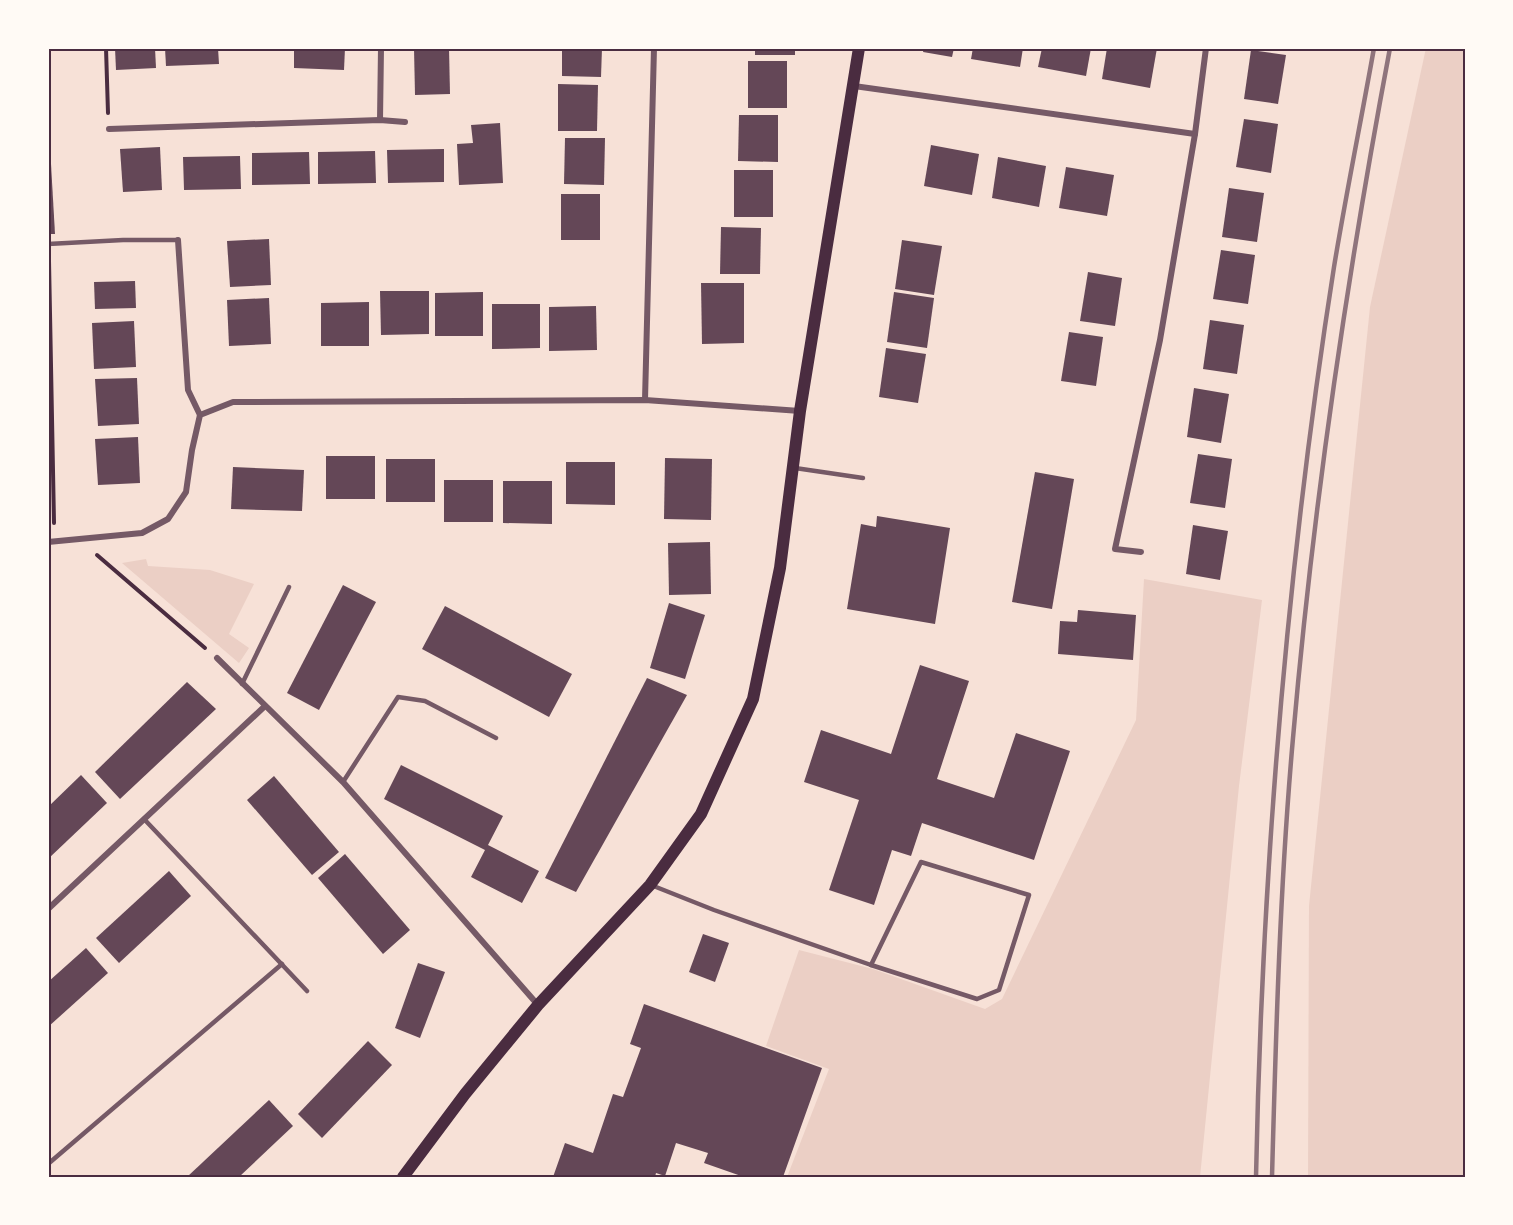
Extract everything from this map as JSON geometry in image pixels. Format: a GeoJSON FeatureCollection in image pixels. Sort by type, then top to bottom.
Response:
{"type":"FeatureCollection","features":[{"type":"Feature","properties":{"kind":"main road"},"geometry":{"type":"LineString","coordinates":[[403,1177],[465,1094],[538,1005],[650,885],[701,814],[753,699],[780,568],[800,411],[859,48]]}},
{"type":"Feature","properties":{"kind":"street"},"geometry":{"type":"LineString","coordinates":[[381,48],[381,120]]}},
{"type":"Feature","properties":{"kind":"street"},"geometry":{"type":"LineString","coordinates":[[645,400],[654,48]]}},
{"type":"Feature","properties":{"kind":"street"},"geometry":{"type":"LineString","coordinates":[[1142,552],[1115,549],[1160,340],[1195,134],[1206,48]]}},
{"type":"Feature","properties":{"kind":"street"},"geometry":{"type":"LineString","coordinates":[[854,86],[1195,134]]}},
{"type":"Feature","properties":{"kind":"street"},"geometry":{"type":"LineString","coordinates":[[109,129],[381,120],[405,122]]}},
{"type":"Feature","properties":{"kind":"street"},"geometry":{"type":"LineString","coordinates":[[51,542],[142,533],[168,519],[186,492],[200,415],[188,390],[178,240]]}},
{"type":"Feature","properties":{"kind":"street"},"geometry":{"type":"LineString","coordinates":[[200,415],[233,402],[645,400],[800,411]]}},
{"type":"Feature","properties":{"kind":"street"},"geometry":{"type":"LineString","coordinates":[[217,658],[343,782],[538,1005]]}},
{"type":"Feature","properties":{"kind":"street"},"geometry":{"type":"LineString","coordinates":[[48,909],[265,706]]}},
{"type":"Feature","properties":{"kind":"lane"},"geometry":{"type":"LineString","coordinates":[[49,244],[178,240]]}},
{"type":"Feature","properties":{"kind":"lane"},"geometry":{"type":"LineString","coordinates":[[793,467],[863,478]]}},
{"type":"Feature","properties":{"kind":"lane"},"geometry":{"type":"LineString","coordinates":[[242,684],[289,587]]}},
{"type":"Feature","properties":{"kind":"lane"},"geometry":{"type":"LineString","coordinates":[[343,782],[398,697],[426,701],[496,738]]}},
{"type":"Feature","properties":{"kind":"lane"},"geometry":{"type":"LineString","coordinates":[[144,819],[307,991]]}},
{"type":"Feature","properties":{"kind":"lane"},"geometry":{"type":"LineString","coordinates":[[650,885],[714,910],[872,965],[977,999],[999,990],[1029,895],[921,862],[872,965]]}},
{"type":"Feature","properties":{"kind":"lane"},"geometry":{"type":"LineString","coordinates":[[48,1164],[282,964]]}},
{"type":"Feature","properties":{"kind":"path"},"geometry":{"type":"LineString","coordinates":[[106,48],[109,129]]}},
{"type":"Feature","properties":{"kind":"path"},"geometry":{"type":"LineString","coordinates":[[49,244],[51,542]]}},
{"type":"Feature","properties":{"kind":"path"},"geometry":{"type":"LineString","coordinates":[[79,539],[217,658]]}},
{"type":"Feature","properties":{"kind":"shaded area"},"geometry":{"type":"Polygon","coordinates":[[[1426,48],[1465,48],[1465,1177],[1308,1177],[1309,906],[1370,307],[1426,48]]]}},
{"type":"Feature","properties":{"kind":"shaded area"},"geometry":{"type":"Polygon","coordinates":[[[146,559],[148,566],[210,570],[254,584],[229,634],[249,648],[239,663],[122,563],[146,559]]]}},
{"type":"Feature","properties":{"kind":"shaded area"},"geometry":{"type":"Polygon","coordinates":[[[1144,579],[1262,600],[1239,786],[1200,1177],[787,1177],[829,1069],[766,1046],[799,950],[873,969],[985,1009],[1002,999],[1136,720],[1144,579]]]}},
{"type":"Feature","properties":{"kind":"building"},"geometry":{"type":"Polygon","coordinates":[[[115,48],[155,48],[156,68],[116,70],[115,48]]]}},
{"type":"Feature","properties":{"kind":"building"},"geometry":{"type":"Polygon","coordinates":[[[165,48],[218,48],[219,64],[166,66],[165,48]]]}},
{"type":"Feature","properties":{"kind":"building"},"geometry":{"type":"Polygon","coordinates":[[[294,48],[345,48],[344,70],[294,68],[294,48]]]}},
{"type":"Feature","properties":{"kind":"building"},"geometry":{"type":"Polygon","coordinates":[[[414,48],[449,48],[450,94],[415,95],[414,48]]]}},
{"type":"Feature","properties":{"kind":"building"},"geometry":{"type":"Polygon","coordinates":[[[562,48],[602,48],[601,77],[562,76],[562,48]]]}},
{"type":"Feature","properties":{"kind":"building"},"geometry":{"type":"Polygon","coordinates":[[[755,48],[795,48],[795,55],[755,55],[755,48]]]}},
{"type":"Feature","properties":{"kind":"building"},"geometry":{"type":"Polygon","coordinates":[[[924,48],[954,48],[952,57],[923,52],[924,48]]]}},
{"type":"Feature","properties":{"kind":"building"},"geometry":{"type":"Polygon","coordinates":[[[973,48],[1023,48],[1020,67],[971,59],[973,48]]]}},
{"type":"Feature","properties":{"kind":"building"},"geometry":{"type":"Polygon","coordinates":[[[1042,48],[1091,48],[1086,76],[1038,67],[1042,48]]]}},
{"type":"Feature","properties":{"kind":"building"},"geometry":{"type":"Polygon","coordinates":[[[1107,48],[1157,48],[1150,88],[1102,79],[1107,48]]]}},
{"type":"Feature","properties":{"kind":"building"},"geometry":{"type":"Polygon","coordinates":[[[1251,50],[1286,55],[1278,104],[1244,99],[1251,50]]]}},
{"type":"Feature","properties":{"kind":"building"},"geometry":{"type":"Polygon","coordinates":[[[748,61],[787,61],[787,108],[748,108],[748,61]]]}},
{"type":"Feature","properties":{"kind":"building"},"geometry":{"type":"Polygon","coordinates":[[[558,84],[598,85],[597,131],[558,131],[558,84]]]}},
{"type":"Feature","properties":{"kind":"building"},"geometry":{"type":"Polygon","coordinates":[[[739,115],[778,115],[778,162],[738,161],[739,115]]]}},
{"type":"Feature","properties":{"kind":"building"},"geometry":{"type":"Polygon","coordinates":[[[1244,119],[1278,124],[1271,173],[1236,167],[1244,119]]]}},
{"type":"Feature","properties":{"kind":"building"},"geometry":{"type":"Polygon","coordinates":[[[500,123],[503,183],[459,185],[457,144],[473,143],[471,125],[500,123]]]}},
{"type":"Feature","properties":{"kind":"building"},"geometry":{"type":"Polygon","coordinates":[[[565,138],[605,138],[604,185],[564,184],[565,138]]]}},
{"type":"Feature","properties":{"kind":"building"},"geometry":{"type":"Polygon","coordinates":[[[931,145],[979,154],[972,195],[924,186],[931,145]]]}},
{"type":"Feature","properties":{"kind":"building"},"geometry":{"type":"Polygon","coordinates":[[[160,147],[162,190],[123,192],[120,149],[160,147]]]}},
{"type":"Feature","properties":{"kind":"building"},"geometry":{"type":"Polygon","coordinates":[[[444,149],[444,182],[388,183],[387,150],[444,149]]]}},
{"type":"Feature","properties":{"kind":"building"},"geometry":{"type":"Polygon","coordinates":[[[375,151],[376,183],[318,184],[318,152],[375,151]]]}},
{"type":"Feature","properties":{"kind":"building"},"geometry":{"type":"Polygon","coordinates":[[[309,152],[310,184],[252,185],[252,153],[309,152]]]}},
{"type":"Feature","properties":{"kind":"building"},"geometry":{"type":"Polygon","coordinates":[[[240,156],[241,189],[184,190],[183,157],[240,156]]]}},
{"type":"Feature","properties":{"kind":"building"},"geometry":{"type":"Polygon","coordinates":[[[998,157],[1046,166],[1039,207],[992,198],[998,157]]]}},
{"type":"Feature","properties":{"kind":"building"},"geometry":{"type":"Polygon","coordinates":[[[48,164],[51,164],[55,234],[48,234],[48,164]]]}},
{"type":"Feature","properties":{"kind":"building"},"geometry":{"type":"Polygon","coordinates":[[[1066,167],[1114,175],[1107,216],[1059,208],[1066,167]]]}},
{"type":"Feature","properties":{"kind":"building"},"geometry":{"type":"Polygon","coordinates":[[[734,170],[773,170],[773,217],[734,217],[734,170]]]}},
{"type":"Feature","properties":{"kind":"building"},"geometry":{"type":"Polygon","coordinates":[[[1229,188],[1264,193],[1257,242],[1222,237],[1229,188]]]}},
{"type":"Feature","properties":{"kind":"building"},"geometry":{"type":"Polygon","coordinates":[[[561,194],[600,194],[600,240],[561,240],[561,194]]]}},
{"type":"Feature","properties":{"kind":"building"},"geometry":{"type":"Polygon","coordinates":[[[721,227],[761,228],[760,274],[720,274],[721,227]]]}},
{"type":"Feature","properties":{"kind":"building"},"geometry":{"type":"Polygon","coordinates":[[[269,239],[271,285],[230,287],[227,241],[269,239]]]}},
{"type":"Feature","properties":{"kind":"building"},"geometry":{"type":"Polygon","coordinates":[[[902,240],[942,246],[934,295],[895,289],[902,240]]]}},
{"type":"Feature","properties":{"kind":"building"},"geometry":{"type":"Polygon","coordinates":[[[1221,250],[1255,255],[1248,304],[1213,299],[1221,250]]]}},
{"type":"Feature","properties":{"kind":"building"},"geometry":{"type":"Polygon","coordinates":[[[1088,272],[1122,278],[1115,326],[1080,321],[1088,272]]]}},
{"type":"Feature","properties":{"kind":"building"},"geometry":{"type":"Polygon","coordinates":[[[135,281],[136,308],[95,309],[94,282],[135,281]]]}},
{"type":"Feature","properties":{"kind":"building"},"geometry":{"type":"Polygon","coordinates":[[[701,283],[744,283],[744,343],[702,344],[701,283]]]}},
{"type":"Feature","properties":{"kind":"building"},"geometry":{"type":"Polygon","coordinates":[[[380,291],[429,291],[429,334],[381,335],[380,291]]]}},
{"type":"Feature","properties":{"kind":"building"},"geometry":{"type":"Polygon","coordinates":[[[483,292],[483,336],[435,336],[435,293],[483,292]]]}},
{"type":"Feature","properties":{"kind":"building"},"geometry":{"type":"Polygon","coordinates":[[[894,292],[934,298],[927,348],[887,342],[894,292]]]}},
{"type":"Feature","properties":{"kind":"building"},"geometry":{"type":"Polygon","coordinates":[[[269,298],[271,344],[229,346],[227,300],[269,298]]]}},
{"type":"Feature","properties":{"kind":"building"},"geometry":{"type":"Polygon","coordinates":[[[369,302],[369,346],[321,346],[321,303],[369,302]]]}},
{"type":"Feature","properties":{"kind":"building"},"geometry":{"type":"Polygon","coordinates":[[[492,304],[540,304],[540,348],[492,349],[492,304]]]}},
{"type":"Feature","properties":{"kind":"building"},"geometry":{"type":"Polygon","coordinates":[[[596,306],[597,350],[549,351],[549,307],[596,306]]]}},
{"type":"Feature","properties":{"kind":"building"},"geometry":{"type":"Polygon","coordinates":[[[1210,320],[1244,325],[1237,374],[1203,369],[1210,320]]]}},
{"type":"Feature","properties":{"kind":"building"},"geometry":{"type":"Polygon","coordinates":[[[134,321],[136,367],[94,369],[92,323],[134,321]]]}},
{"type":"Feature","properties":{"kind":"building"},"geometry":{"type":"Polygon","coordinates":[[[1069,332],[1103,337],[1096,386],[1061,381],[1069,332]]]}},
{"type":"Feature","properties":{"kind":"building"},"geometry":{"type":"Polygon","coordinates":[[[886,348],[926,354],[918,403],[879,397],[886,348]]]}},
{"type":"Feature","properties":{"kind":"building"},"geometry":{"type":"Polygon","coordinates":[[[137,378],[139,424],[98,426],[95,379],[137,378]]]}},
{"type":"Feature","properties":{"kind":"building"},"geometry":{"type":"Polygon","coordinates":[[[1194,388],[1229,394],[1221,443],[1187,437],[1194,388]]]}},
{"type":"Feature","properties":{"kind":"building"},"geometry":{"type":"Polygon","coordinates":[[[138,437],[140,483],[98,485],[95,439],[138,437]]]}},
{"type":"Feature","properties":{"kind":"building"},"geometry":{"type":"Polygon","coordinates":[[[1198,454],[1232,459],[1225,508],[1190,503],[1198,454]]]}},
{"type":"Feature","properties":{"kind":"building"},"geometry":{"type":"Polygon","coordinates":[[[326,456],[375,456],[375,499],[326,499],[326,456]]]}},
{"type":"Feature","properties":{"kind":"building"},"geometry":{"type":"Polygon","coordinates":[[[665,458],[712,459],[711,520],[664,519],[665,458]]]}},
{"type":"Feature","properties":{"kind":"building"},"geometry":{"type":"Polygon","coordinates":[[[386,459],[435,459],[435,502],[386,502],[386,459]]]}},
{"type":"Feature","properties":{"kind":"building"},"geometry":{"type":"Polygon","coordinates":[[[566,462],[615,462],[615,505],[566,504],[566,462]]]}},
{"type":"Feature","properties":{"kind":"building"},"geometry":{"type":"Polygon","coordinates":[[[233,467],[304,470],[302,511],[231,509],[233,467]]]}},
{"type":"Feature","properties":{"kind":"building"},"geometry":{"type":"Polygon","coordinates":[[[1035,472],[1074,479],[1052,609],[1012,602],[1035,472]]]}},
{"type":"Feature","properties":{"kind":"building"},"geometry":{"type":"Polygon","coordinates":[[[444,480],[493,480],[493,522],[444,522],[444,480]]]}},
{"type":"Feature","properties":{"kind":"building"},"geometry":{"type":"Polygon","coordinates":[[[503,481],[552,481],[552,524],[503,523],[503,481]]]}},
{"type":"Feature","properties":{"kind":"building"},"geometry":{"type":"Polygon","coordinates":[[[877,516],[950,528],[935,624],[847,609],[861,524],[876,527],[877,516]]]}},
{"type":"Feature","properties":{"kind":"building"},"geometry":{"type":"Polygon","coordinates":[[[1193,525],[1228,531],[1220,580],[1186,574],[1193,525]]]}},
{"type":"Feature","properties":{"kind":"building"},"geometry":{"type":"Polygon","coordinates":[[[710,542],[711,594],[669,595],[668,543],[710,542]]]}},
{"type":"Feature","properties":{"kind":"building"},"geometry":{"type":"Polygon","coordinates":[[[343,585],[376,602],[319,710],[287,693],[343,585]]]}},
{"type":"Feature","properties":{"kind":"building"},"geometry":{"type":"Polygon","coordinates":[[[669,603],[705,615],[685,679],[650,668],[669,603]]]}},
{"type":"Feature","properties":{"kind":"building"},"geometry":{"type":"Polygon","coordinates":[[[445,606],[572,674],[549,717],[422,649],[445,606]]]}},
{"type":"Feature","properties":{"kind":"building"},"geometry":{"type":"Polygon","coordinates":[[[1078,610],[1136,615],[1133,660],[1058,654],[1060,621],[1077,622],[1078,610]]]}},
{"type":"Feature","properties":{"kind":"building"},"geometry":{"type":"Polygon","coordinates":[[[920,665],[969,681],[937,779],[994,798],[1016,733],[1070,751],[1034,860],[922,823],[911,856],[892,850],[874,905],[829,890],[859,800],[804,782],[821,730],[891,754],[920,665]]]}},
{"type":"Feature","properties":{"kind":"building"},"geometry":{"type":"Polygon","coordinates":[[[647,678],[687,695],[576,892],[545,878],[647,678]]]}},
{"type":"Feature","properties":{"kind":"building"},"geometry":{"type":"Polygon","coordinates":[[[187,682],[216,709],[120,799],[95,772],[187,682]]]}},
{"type":"Feature","properties":{"kind":"building"},"geometry":{"type":"Polygon","coordinates":[[[401,765],[503,816],[488,845],[539,871],[522,903],[471,877],[485,850],[384,799],[401,765]]]}},
{"type":"Feature","properties":{"kind":"building"},"geometry":{"type":"Polygon","coordinates":[[[81,775],[107,803],[48,859],[48,807],[81,775]]]}},
{"type":"Feature","properties":{"kind":"building"},"geometry":{"type":"Polygon","coordinates":[[[274,776],[339,852],[312,875],[247,800],[274,776]]]}},
{"type":"Feature","properties":{"kind":"building"},"geometry":{"type":"Polygon","coordinates":[[[345,854],[410,930],[383,954],[318,878],[345,854]]]}},
{"type":"Feature","properties":{"kind":"building"},"geometry":{"type":"Polygon","coordinates":[[[169,871],[191,896],[119,963],[96,938],[169,871]]]}},
{"type":"Feature","properties":{"kind":"building"},"geometry":{"type":"Polygon","coordinates":[[[703,934],[729,943],[715,982],[689,972],[703,934]]]}},
{"type":"Feature","properties":{"kind":"building"},"geometry":{"type":"Polygon","coordinates":[[[86,948],[108,973],[48,1027],[48,982],[86,948]]]}},
{"type":"Feature","properties":{"kind":"building"},"geometry":{"type":"Polygon","coordinates":[[[418,963],[445,972],[420,1038],[395,1028],[418,963]]]}},
{"type":"Feature","properties":{"kind":"building"},"geometry":{"type":"Polygon","coordinates":[[[644,1004],[822,1068],[783,1177],[744,1177],[704,1163],[708,1153],[676,1143],[665,1176],[656,1173],[655,1177],[553,1177],[565,1143],[593,1153],[613,1094],[623,1097],[641,1048],[630,1044],[644,1004]]]}},
{"type":"Feature","properties":{"kind":"building"},"geometry":{"type":"Polygon","coordinates":[[[368,1041],[392,1065],[322,1138],[298,1114],[368,1041]]]}},
{"type":"Feature","properties":{"kind":"building"},"geometry":{"type":"Polygon","coordinates":[[[269,1100],[293,1126],[239,1177],[187,1177],[269,1100]]]}},
{"type":"Feature","properties":{"kind":"railway"},"geometry":{"type":"LineString","coordinates":[[1256,1177],[1264,949],[1290,606],[1317,380],[1334,267],[1374,48]]}},
{"type":"Feature","properties":{"kind":"railway"},"geometry":{"type":"LineString","coordinates":[[1272,1177],[1282,902],[1301,651],[1333,392],[1390,48]]}}]}
